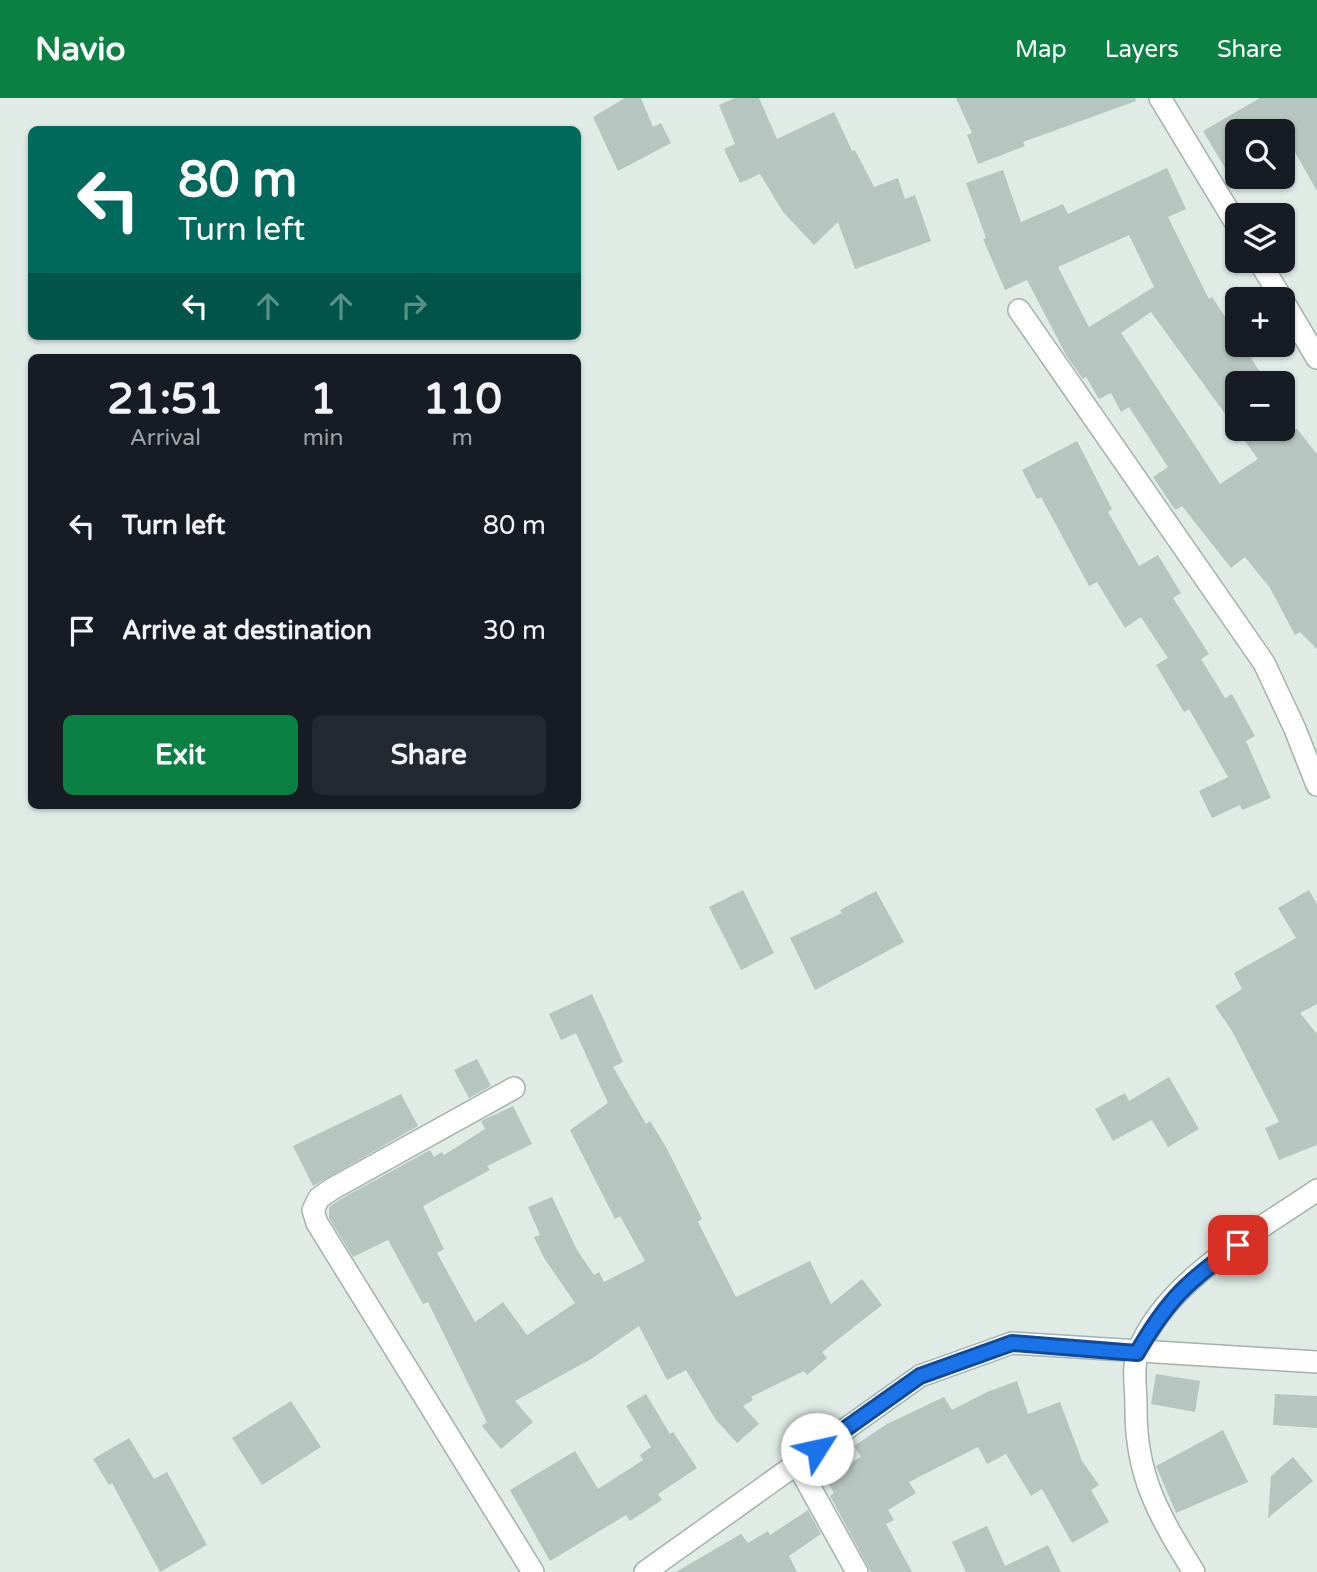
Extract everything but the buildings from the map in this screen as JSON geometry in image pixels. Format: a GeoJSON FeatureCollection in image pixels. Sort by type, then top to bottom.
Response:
{"type":"FeatureCollection","features":[{"type":"Feature","properties":{"kind":"street"},"geometry":{"type":"LineString","coordinates":[[1160,98],[1225,205]]}},
{"type":"Feature","properties":{"kind":"street"},"geometry":{"type":"LineString","coordinates":[[1019,310],[1264,663],[1295,729],[1317,785]]}},
{"type":"Feature","properties":{"kind":"street"},"geometry":{"type":"LineString","coordinates":[[1295,322],[1317,358]]}},
{"type":"Feature","properties":{"kind":"street"},"geometry":{"type":"LineString","coordinates":[[514,1087],[332,1189],[319,1198],[313,1210],[317,1223],[533,1572]]}},
{"type":"Feature","properties":{"kind":"street"},"geometry":{"type":"LineString","coordinates":[[1194,1572],[1162,1520],[1141,1468],[1136,1425],[1137,1353],[1160,1312],[1199,1273],[1317,1189]]}},
{"type":"Feature","properties":{"kind":"street"},"geometry":{"type":"LineString","coordinates":[[645,1572],[666,1566],[797,1464],[920,1376],[1012,1343],[1137,1353],[1317,1362]]}},
{"type":"Feature","properties":{"kind":"street"},"geometry":{"type":"LineString","coordinates":[[797,1464],[857,1572]]}},
{"type":"Feature","properties":{"kind":"route"},"geometry":{"type":"LineString","coordinates":[[817,1449],[920,1376],[1012,1343],[1137,1353],[1160,1312],[1199,1273],[1238,1245]]}}]}
